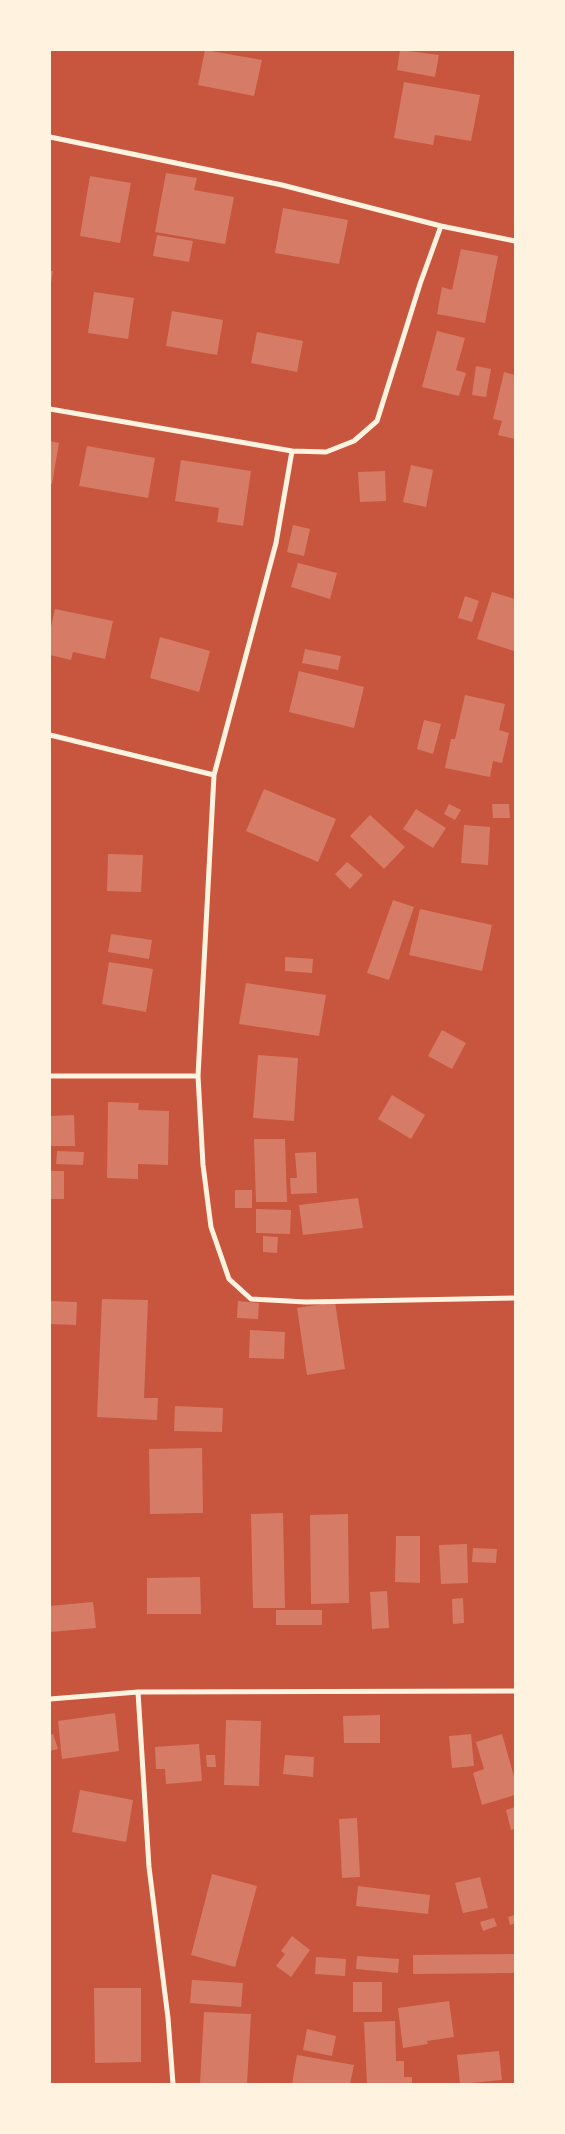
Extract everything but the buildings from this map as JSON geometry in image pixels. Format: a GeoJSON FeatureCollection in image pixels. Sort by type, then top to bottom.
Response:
{"type":"FeatureCollection","features":[{"type":"Feature","properties":{"kind":"street"},"geometry":{"type":"LineString","coordinates":[[50,137],[282,185],[440,226],[515,240]]}},
{"type":"Feature","properties":{"kind":"street"},"geometry":{"type":"LineString","coordinates":[[50,409],[292,451],[326,452],[354,442],[377,421],[440,226]]}},
{"type":"Feature","properties":{"kind":"street"},"geometry":{"type":"LineString","coordinates":[[292,451],[276,543],[242,663],[214,775],[198,1076],[203,1165],[211,1228],[229,1279],[252,1299],[306,1302],[515,1298]]}},
{"type":"Feature","properties":{"kind":"street"},"geometry":{"type":"LineString","coordinates":[[50,735],[214,775]]}},
{"type":"Feature","properties":{"kind":"street"},"geometry":{"type":"LineString","coordinates":[[50,1076],[198,1076]]}},
{"type":"Feature","properties":{"kind":"street"},"geometry":{"type":"LineString","coordinates":[[50,1699],[138,1692],[515,1691]]}},
{"type":"Feature","properties":{"kind":"street"},"geometry":{"type":"LineString","coordinates":[[138,1692],[149,1867],[168,2018],[173,2084]]}}]}
